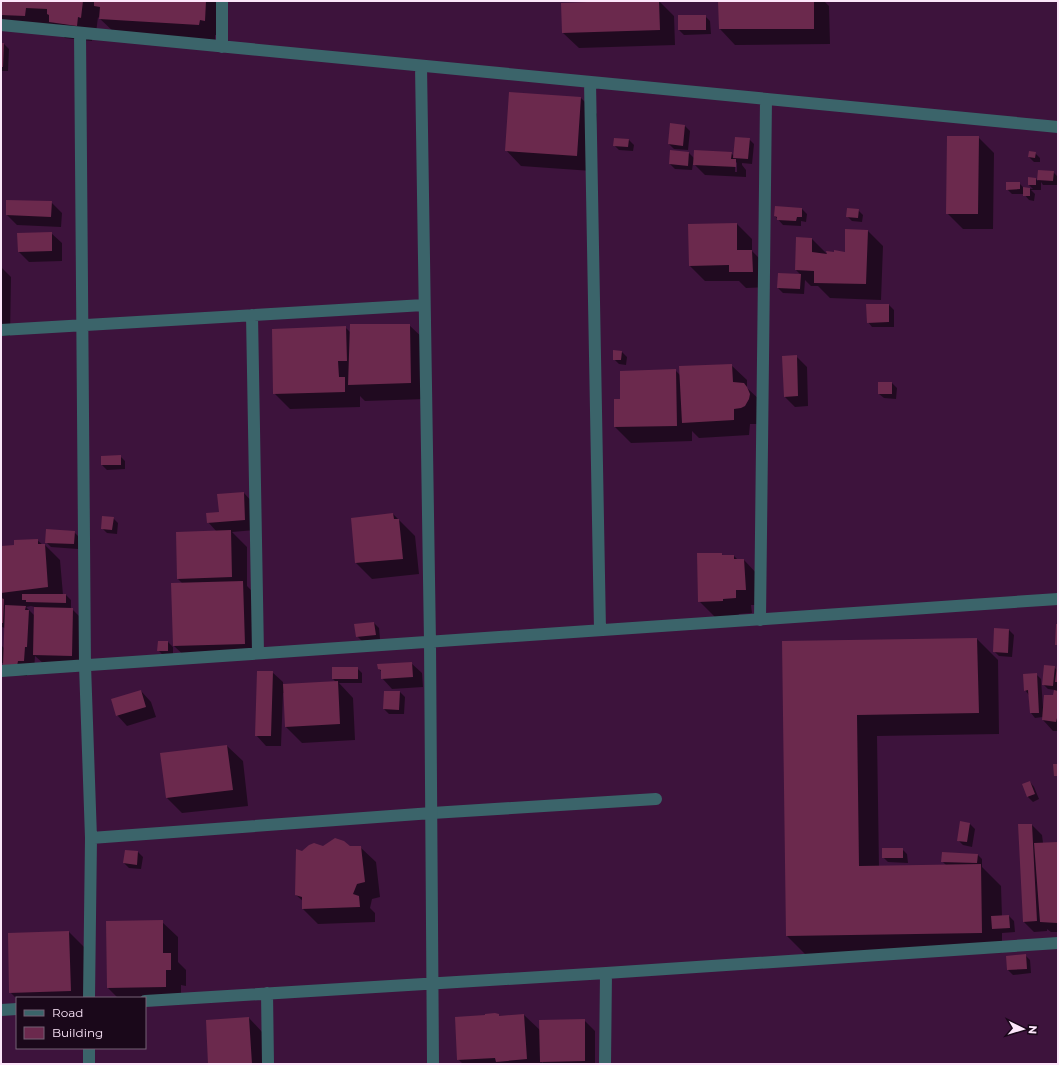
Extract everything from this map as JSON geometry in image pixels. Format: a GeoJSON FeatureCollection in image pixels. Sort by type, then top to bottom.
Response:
{"type":"FeatureCollection","features":[{"type":"Feature","properties":{"kind":"street"},"geometry":{"type":"LineString","coordinates":[[222,1],[222,46]]}},
{"type":"Feature","properties":{"kind":"street"},"geometry":{"type":"LineString","coordinates":[[1,25],[1058,127]]}},
{"type":"Feature","properties":{"kind":"street"},"geometry":{"type":"LineString","coordinates":[[80,33],[85,665],[91,838],[89,997]]}},
{"type":"Feature","properties":{"kind":"street"},"geometry":{"type":"LineString","coordinates":[[421,66],[430,642],[433,1064]]}},
{"type":"Feature","properties":{"kind":"street"},"geometry":{"type":"LineString","coordinates":[[590,82],[600,630]]}},
{"type":"Feature","properties":{"kind":"street"},"geometry":{"type":"LineString","coordinates":[[760,620],[766,99]]}},
{"type":"Feature","properties":{"kind":"street"},"geometry":{"type":"LineString","coordinates":[[1,330],[424,305]]}},
{"type":"Feature","properties":{"kind":"street"},"geometry":{"type":"LineString","coordinates":[[252,315],[258,653]]}},
{"type":"Feature","properties":{"kind":"street"},"geometry":{"type":"LineString","coordinates":[[1,671],[1058,599]]}},
{"type":"Feature","properties":{"kind":"street"},"geometry":{"type":"LineString","coordinates":[[91,838],[432,813],[656,799]]}},
{"type":"Feature","properties":{"kind":"street"},"geometry":{"type":"LineString","coordinates":[[146,1001],[606,973],[1058,943]]}},
{"type":"Feature","properties":{"kind":"street"},"geometry":{"type":"LineString","coordinates":[[605,1064],[606,973]]}},
{"type":"Feature","properties":{"kind":"street"},"geometry":{"type":"LineString","coordinates":[[267,993],[268,1064]]}},
{"type":"Feature","properties":{"kind":"street"},"geometry":{"type":"LineString","coordinates":[[1,1010],[16,1009]]}},
{"type":"Feature","properties":{"kind":"street"},"geometry":{"type":"LineString","coordinates":[[89,1049],[89,1064]]}},
{"type":"Feature","properties":{"kind":"building"},"geometry":{"type":"Polygon","coordinates":[[[1,1],[83,1],[81,18],[78,17],[77,26],[49,22],[47,9],[26,8],[25,16],[1,15],[1,1]]]}},
{"type":"Feature","properties":{"kind":"building"},"geometry":{"type":"Polygon","coordinates":[[[94,1],[206,1],[205,21],[200,20],[199,25],[99,19],[100,7],[94,6],[94,1]]]}},
{"type":"Feature","properties":{"kind":"building"},"geometry":{"type":"Polygon","coordinates":[[[659,1],[660,30],[562,33],[561,3],[659,1]]]}},
{"type":"Feature","properties":{"kind":"building"},"geometry":{"type":"Polygon","coordinates":[[[718,1],[814,1],[814,29],[719,29],[718,1]]]}},
{"type":"Feature","properties":{"kind":"building"},"geometry":{"type":"Polygon","coordinates":[[[678,15],[706,15],[706,30],[678,30],[678,15]]]}},
{"type":"Feature","properties":{"kind":"building"},"geometry":{"type":"Polygon","coordinates":[[[1,43],[4,43],[3,67],[1,67],[1,43]]]}},
{"type":"Feature","properties":{"kind":"building"},"geometry":{"type":"Polygon","coordinates":[[[509,92],[581,97],[577,156],[505,151],[509,92]]]}},
{"type":"Feature","properties":{"kind":"building"},"geometry":{"type":"Polygon","coordinates":[[[670,123],[685,125],[683,146],[668,144],[670,123]]]}},
{"type":"Feature","properties":{"kind":"building"},"geometry":{"type":"Polygon","coordinates":[[[947,136],[979,136],[978,214],[946,214],[947,136]]]}},
{"type":"Feature","properties":{"kind":"building"},"geometry":{"type":"Polygon","coordinates":[[[735,137],[750,138],[748,159],[733,158],[735,137]]]}},
{"type":"Feature","properties":{"kind":"building"},"geometry":{"type":"Polygon","coordinates":[[[614,138],[629,139],[628,147],[613,146],[614,138]]]}},
{"type":"Feature","properties":{"kind":"building"},"geometry":{"type":"Polygon","coordinates":[[[670,150],[689,152],[688,166],[669,164],[670,150]]]}},
{"type":"Feature","properties":{"kind":"building"},"geometry":{"type":"Polygon","coordinates":[[[694,150],[732,152],[731,159],[736,159],[736,167],[693,165],[694,150]]]}},
{"type":"Feature","properties":{"kind":"building"},"geometry":{"type":"Polygon","coordinates":[[[1029,151],[1036,152],[1035,158],[1028,157],[1029,151]]]}},
{"type":"Feature","properties":{"kind":"building"},"geometry":{"type":"Polygon","coordinates":[[[1038,170],[1054,171],[1053,181],[1037,180],[1038,170]]]}},
{"type":"Feature","properties":{"kind":"building"},"geometry":{"type":"Polygon","coordinates":[[[1028,177],[1036,178],[1036,185],[1028,185],[1028,177]]]}},
{"type":"Feature","properties":{"kind":"building"},"geometry":{"type":"Polygon","coordinates":[[[1006,182],[1020,182],[1020,189],[1006,190],[1006,182]]]}},
{"type":"Feature","properties":{"kind":"building"},"geometry":{"type":"Polygon","coordinates":[[[1023,187],[1030,188],[1030,196],[1023,196],[1023,187]]]}},
{"type":"Feature","properties":{"kind":"building"},"geometry":{"type":"Polygon","coordinates":[[[6,200],[52,201],[51,217],[6,215],[6,200]]]}},
{"type":"Feature","properties":{"kind":"building"},"geometry":{"type":"Polygon","coordinates":[[[775,206],[802,208],[802,217],[797,217],[796,221],[777,220],[777,217],[774,216],[775,206]]]}},
{"type":"Feature","properties":{"kind":"building"},"geometry":{"type":"Polygon","coordinates":[[[847,208],[859,209],[858,218],[846,217],[847,208]]]}},
{"type":"Feature","properties":{"kind":"building"},"geometry":{"type":"Polygon","coordinates":[[[737,223],[737,250],[752,250],[753,272],[729,272],[729,265],[689,266],[688,224],[737,223]]]}},
{"type":"Feature","properties":{"kind":"building"},"geometry":{"type":"Polygon","coordinates":[[[845,229],[868,230],[866,284],[814,283],[814,271],[795,270],[796,237],[812,238],[812,252],[827,254],[826,251],[834,252],[834,250],[845,252],[845,229]]]}},
{"type":"Feature","properties":{"kind":"building"},"geometry":{"type":"Polygon","coordinates":[[[52,232],[52,251],[18,252],[17,233],[52,232]]]}},
{"type":"Feature","properties":{"kind":"building"},"geometry":{"type":"Polygon","coordinates":[[[778,273],[801,274],[800,289],[777,288],[778,273]]]}},
{"type":"Feature","properties":{"kind":"building"},"geometry":{"type":"Polygon","coordinates":[[[866,304],[889,304],[889,322],[867,323],[866,304]]]}},
{"type":"Feature","properties":{"kind":"building"},"geometry":{"type":"Polygon","coordinates":[[[350,324],[410,324],[411,383],[348,385],[350,324]]]}},
{"type":"Feature","properties":{"kind":"building"},"geometry":{"type":"Polygon","coordinates":[[[346,326],[347,361],[338,361],[339,377],[345,377],[345,392],[273,394],[272,329],[346,326]]]}},
{"type":"Feature","properties":{"kind":"building"},"geometry":{"type":"Polygon","coordinates":[[[613,350],[622,351],[621,360],[613,360],[613,350]]]}},
{"type":"Feature","properties":{"kind":"building"},"geometry":{"type":"Polygon","coordinates":[[[797,355],[798,396],[784,397],[782,356],[797,355]]]}},
{"type":"Feature","properties":{"kind":"building"},"geometry":{"type":"Polygon","coordinates":[[[732,364],[733,382],[744,383],[750,394],[745,406],[734,409],[734,420],[682,423],[679,366],[732,364]]]}},
{"type":"Feature","properties":{"kind":"building"},"geometry":{"type":"Polygon","coordinates":[[[676,369],[677,426],[614,427],[614,399],[620,399],[620,371],[676,369]]]}},
{"type":"Feature","properties":{"kind":"building"},"geometry":{"type":"Polygon","coordinates":[[[878,382],[892,382],[892,394],[878,394],[878,382]]]}},
{"type":"Feature","properties":{"kind":"building"},"geometry":{"type":"Polygon","coordinates":[[[121,455],[121,465],[101,465],[101,456],[121,455]]]}},
{"type":"Feature","properties":{"kind":"building"},"geometry":{"type":"Polygon","coordinates":[[[244,492],[245,520],[207,523],[206,513],[219,512],[217,494],[244,492]]]}},
{"type":"Feature","properties":{"kind":"building"},"geometry":{"type":"Polygon","coordinates":[[[393,513],[394,519],[399,519],[403,559],[355,563],[351,518],[393,513]]]}},
{"type":"Feature","properties":{"kind":"building"},"geometry":{"type":"Polygon","coordinates":[[[102,516],[114,517],[112,530],[101,529],[102,516]]]}},
{"type":"Feature","properties":{"kind":"building"},"geometry":{"type":"Polygon","coordinates":[[[46,529],[75,531],[74,544],[45,543],[46,529]]]}},
{"type":"Feature","properties":{"kind":"building"},"geometry":{"type":"Polygon","coordinates":[[[231,530],[232,577],[177,579],[176,532],[231,530]]]}},
{"type":"Feature","properties":{"kind":"building"},"geometry":{"type":"Polygon","coordinates":[[[38,539],[38,544],[45,544],[48,587],[1,593],[1,546],[14,545],[14,540],[38,539]]]}},
{"type":"Feature","properties":{"kind":"building"},"geometry":{"type":"Polygon","coordinates":[[[697,553],[722,553],[722,555],[734,555],[734,559],[744,559],[746,590],[736,590],[736,598],[723,599],[723,601],[698,602],[697,553]]]}},
{"type":"Feature","properties":{"kind":"building"},"geometry":{"type":"Polygon","coordinates":[[[243,581],[245,644],[173,646],[171,583],[243,581]]]}},
{"type":"Feature","properties":{"kind":"building"},"geometry":{"type":"Polygon","coordinates":[[[22,594],[66,594],[66,603],[26,602],[26,600],[22,600],[22,594]]]}},
{"type":"Feature","properties":{"kind":"building"},"geometry":{"type":"Polygon","coordinates":[[[1,598],[4,599],[3,623],[1,623],[1,598]]]}},
{"type":"Feature","properties":{"kind":"building"},"geometry":{"type":"Polygon","coordinates":[[[5,605],[26,606],[25,610],[29,610],[27,647],[25,647],[24,661],[18,661],[17,666],[3,665],[5,605]]]}},
{"type":"Feature","properties":{"kind":"building"},"geometry":{"type":"Polygon","coordinates":[[[34,607],[73,608],[72,656],[33,655],[34,607]]]}},
{"type":"Feature","properties":{"kind":"building"},"geometry":{"type":"Polygon","coordinates":[[[374,622],[376,635],[356,637],[354,624],[374,622]]]}},
{"type":"Feature","properties":{"kind":"building"},"geometry":{"type":"Polygon","coordinates":[[[1056,624],[1058,624],[1058,645],[1055,645],[1056,624]]]}},
{"type":"Feature","properties":{"kind":"building"},"geometry":{"type":"Polygon","coordinates":[[[994,628],[1009,629],[1008,653],[993,652],[994,628]]]}},
{"type":"Feature","properties":{"kind":"building"},"geometry":{"type":"Polygon","coordinates":[[[977,638],[979,713],[857,715],[859,866],[981,864],[982,933],[786,936],[782,641],[977,638]]]}},
{"type":"Feature","properties":{"kind":"building"},"geometry":{"type":"Polygon","coordinates":[[[158,641],[168,641],[168,651],[157,651],[158,641]]]}},
{"type":"Feature","properties":{"kind":"building"},"geometry":{"type":"Polygon","coordinates":[[[412,662],[413,677],[381,679],[381,670],[378,669],[377,664],[412,662]]]}},
{"type":"Feature","properties":{"kind":"building"},"geometry":{"type":"Polygon","coordinates":[[[1044,665],[1055,666],[1053,686],[1042,685],[1044,665]]]}},
{"type":"Feature","properties":{"kind":"building"},"geometry":{"type":"Polygon","coordinates":[[[1057,665],[1058,682],[1055,682],[1057,665]]]}},
{"type":"Feature","properties":{"kind":"building"},"geometry":{"type":"Polygon","coordinates":[[[332,667],[358,667],[358,679],[332,679],[332,667]]]}},
{"type":"Feature","properties":{"kind":"building"},"geometry":{"type":"Polygon","coordinates":[[[257,671],[273,671],[271,736],[255,736],[257,671]]]}},
{"type":"Feature","properties":{"kind":"building"},"geometry":{"type":"Polygon","coordinates":[[[1037,673],[1039,713],[1030,713],[1028,690],[1024,691],[1023,674],[1037,673]]]}},
{"type":"Feature","properties":{"kind":"building"},"geometry":{"type":"Polygon","coordinates":[[[338,681],[340,724],[285,727],[283,684],[338,681]]]}},
{"type":"Feature","properties":{"kind":"building"},"geometry":{"type":"Polygon","coordinates":[[[141,690],[146,707],[116,716],[111,699],[141,690]]]}},
{"type":"Feature","properties":{"kind":"building"},"geometry":{"type":"Polygon","coordinates":[[[1054,690],[1058,691],[1058,718],[1056,722],[1042,720],[1044,695],[1053,695],[1054,690]]]}},
{"type":"Feature","properties":{"kind":"building"},"geometry":{"type":"Polygon","coordinates":[[[384,691],[400,691],[399,710],[383,709],[384,691]]]}},
{"type":"Feature","properties":{"kind":"building"},"geometry":{"type":"Polygon","coordinates":[[[227,745],[233,790],[166,798],[160,753],[227,745]]]}},
{"type":"Feature","properties":{"kind":"building"},"geometry":{"type":"Polygon","coordinates":[[[1053,764],[1058,764],[1058,776],[1054,776],[1053,764]]]}},
{"type":"Feature","properties":{"kind":"building"},"geometry":{"type":"Polygon","coordinates":[[[1030,781],[1035,794],[1027,797],[1022,784],[1030,781]]]}},
{"type":"Feature","properties":{"kind":"building"},"geometry":{"type":"Polygon","coordinates":[[[960,821],[970,823],[967,842],[957,841],[960,821]]]}},
{"type":"Feature","properties":{"kind":"building"},"geometry":{"type":"Polygon","coordinates":[[[1018,824],[1032,824],[1037,921],[1023,922],[1018,824]]]}},
{"type":"Feature","properties":{"kind":"building"},"geometry":{"type":"Polygon","coordinates":[[[335,838],[344,841],[350,846],[361,846],[365,882],[357,884],[353,894],[359,896],[360,907],[302,909],[302,897],[295,895],[296,849],[302,851],[314,843],[323,846],[335,838]]]}},
{"type":"Feature","properties":{"kind":"building"},"geometry":{"type":"Polygon","coordinates":[[[1058,842],[1057,923],[1040,922],[1034,843],[1058,842]]]}},
{"type":"Feature","properties":{"kind":"building"},"geometry":{"type":"Polygon","coordinates":[[[882,848],[903,848],[903,858],[882,858],[882,848]]]}},
{"type":"Feature","properties":{"kind":"building"},"geometry":{"type":"Polygon","coordinates":[[[125,850],[138,851],[137,865],[123,863],[125,850]]]}},
{"type":"Feature","properties":{"kind":"building"},"geometry":{"type":"Polygon","coordinates":[[[942,852],[978,854],[977,863],[941,862],[942,852]]]}},
{"type":"Feature","properties":{"kind":"building"},"geometry":{"type":"Polygon","coordinates":[[[1009,915],[1010,928],[992,929],[991,916],[1009,915]]]}},
{"type":"Feature","properties":{"kind":"building"},"geometry":{"type":"Polygon","coordinates":[[[163,920],[163,953],[171,953],[171,970],[166,970],[166,987],[107,988],[106,921],[163,920]]]}},
{"type":"Feature","properties":{"kind":"building"},"geometry":{"type":"Polygon","coordinates":[[[69,931],[71,991],[9,993],[8,933],[69,931]]]}},
{"type":"Feature","properties":{"kind":"building"},"geometry":{"type":"Polygon","coordinates":[[[1026,954],[1027,969],[1007,970],[1006,956],[1026,954]]]}},
{"type":"Feature","properties":{"kind":"building"},"geometry":{"type":"Polygon","coordinates":[[[495,1013],[499,1014],[499,1016],[524,1014],[527,1059],[496,1062],[495,1058],[457,1060],[455,1017],[495,1013]]]}},
{"type":"Feature","properties":{"kind":"building"},"geometry":{"type":"Polygon","coordinates":[[[249,1017],[252,1064],[208,1064],[206,1020],[249,1017]]]}},
{"type":"Feature","properties":{"kind":"building"},"geometry":{"type":"Polygon","coordinates":[[[585,1019],[585,1061],[540,1062],[539,1020],[585,1019]]]}}]}
